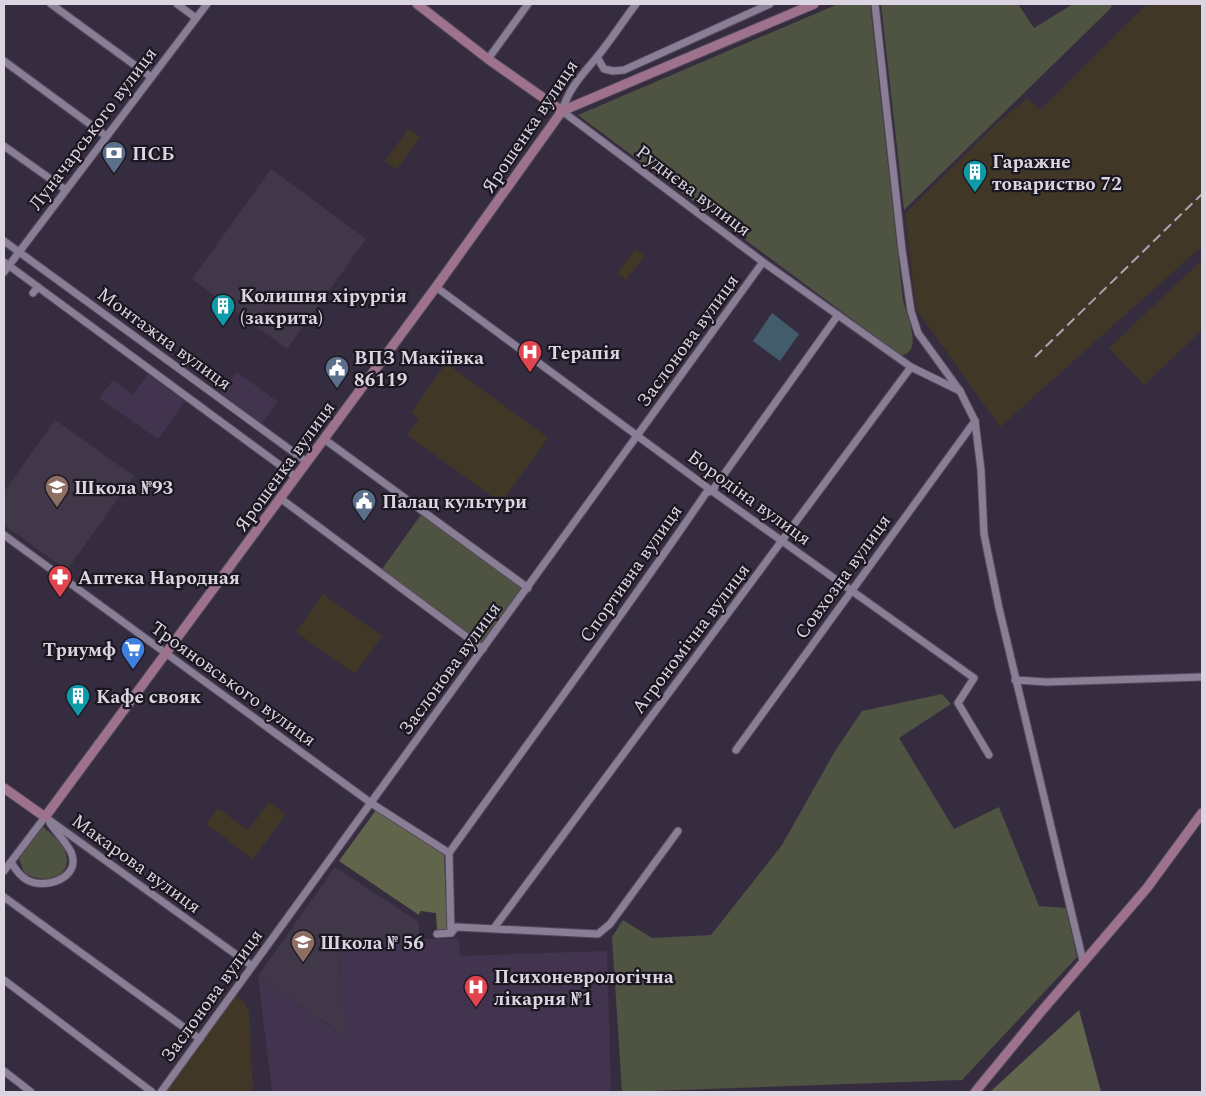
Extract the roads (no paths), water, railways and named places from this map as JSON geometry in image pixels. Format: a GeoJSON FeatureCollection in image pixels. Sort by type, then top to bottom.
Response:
{"type":"FeatureCollection","features":[{"type":"Feature","properties":{"kind":"street"},"geometry":{"type":"LineString","coordinates":[[51,4],[151,77]]}},
{"type":"Feature","properties":{"kind":"street"},"geometry":{"type":"LineString","coordinates":[[177,4],[196,18]]}},
{"type":"Feature","properties":{"kind":"street","name":"Луначарського вулиця"},"geometry":{"type":"LineString","coordinates":[[5,266],[19,252],[207,4]]}},
{"type":"Feature","properties":{"kind":"street","name":"Руднєва вулиця"},"geometry":{"type":"LineString","coordinates":[[419,4],[488,59],[562,111],[838,315],[911,367],[960,391]]}},
{"type":"Feature","properties":{"kind":"street"},"geometry":{"type":"LineString","coordinates":[[488,59],[528,4]]}},
{"type":"Feature","properties":{"kind":"street","name":"Ярошенка вулиця"},"geometry":{"type":"LineString","coordinates":[[4,871],[436,287],[562,111],[568,92],[597,57],[636,4]]}},
{"type":"Feature","properties":{"kind":"street"},"geometry":{"type":"LineString","coordinates":[[597,57],[604,69],[612,71],[624,70],[770,4]]}},
{"type":"Feature","properties":{"kind":"street"},"geometry":{"type":"LineString","coordinates":[[562,111],[814,4]]}},
{"type":"Feature","properties":{"kind":"street"},"geometry":{"type":"LineString","coordinates":[[875,4],[902,250],[913,321],[926,345],[960,391],[975,421],[981,470],[984,534],[1015,680],[1083,961]]}},
{"type":"Feature","properties":{"kind":"street"},"geometry":{"type":"LineString","coordinates":[[4,61],[106,136]]}},
{"type":"Feature","properties":{"kind":"street"},"geometry":{"type":"LineString","coordinates":[[4,146],[66,190]]}},
{"type":"Feature","properties":{"kind":"street","name":"Монтажна вулиця"},"geometry":{"type":"LineString","coordinates":[[4,241],[307,462]]}},
{"type":"Feature","properties":{"kind":"street","name":"Заслонова вулиця"},"geometry":{"type":"LineString","coordinates":[[161,1092],[764,262]]}},
{"type":"Feature","properties":{"kind":"street","name":"Монтажна вулиця"},"geometry":{"type":"LineString","coordinates":[[5,266],[296,477]]}},
{"type":"Feature","properties":{"kind":"street","name":"Бородіна вулиця"},"geometry":{"type":"LineString","coordinates":[[436,287],[712,491],[974,678],[958,703],[989,755]]}},
{"type":"Feature","properties":{"kind":"street","name":"Спортивна вулиця"},"geometry":{"type":"LineString","coordinates":[[449,853],[581,669],[628,608],[706,493],[712,491],[838,315]]}},
{"type":"Feature","properties":{"kind":"street","name":"Агрономічна вулиця"},"geometry":{"type":"LineString","coordinates":[[494,928],[911,367]]}},
{"type":"Feature","properties":{"kind":"street","name":"Совхозна вулиця"},"geometry":{"type":"LineString","coordinates":[[736,750],[975,421]]}},
{"type":"Feature","properties":{"kind":"street"},"geometry":{"type":"LineString","coordinates":[[324,439],[528,588]]}},
{"type":"Feature","properties":{"kind":"street"},"geometry":{"type":"LineString","coordinates":[[280,498],[483,649]]}},
{"type":"Feature","properties":{"kind":"street","name":"Трояновського вулиця"},"geometry":{"type":"LineString","coordinates":[[4,535],[371,803],[449,853]]}},
{"type":"Feature","properties":{"kind":"street"},"geometry":{"type":"LineString","coordinates":[[1015,680],[1046,682],[1202,677]]}},
{"type":"Feature","properties":{"kind":"street","name":"Макарова вулиця"},"geometry":{"type":"LineString","coordinates":[[4,788],[252,966]]}},
{"type":"Feature","properties":{"kind":"street"},"geometry":{"type":"LineString","coordinates":[[975,1092],[1083,961],[1147,888],[1202,813]]}},
{"type":"Feature","properties":{"kind":"street"},"geometry":{"type":"LineString","coordinates":[[10,862],[22,877],[38,884],[54,883],[66,874],[70,867],[71,853],[45,817]]}},
{"type":"Feature","properties":{"kind":"street"},"geometry":{"type":"LineString","coordinates":[[437,934],[451,933],[456,927],[598,934],[610,924],[678,831]]}},
{"type":"Feature","properties":{"kind":"street"},"geometry":{"type":"LineString","coordinates":[[449,853],[451,933]]}},
{"type":"Feature","properties":{"kind":"street"},"geometry":{"type":"LineString","coordinates":[[4,897],[200,1039]]}},
{"type":"Feature","properties":{"kind":"street"},"geometry":{"type":"LineString","coordinates":[[4,980],[152,1092]]}},
{"type":"Feature","properties":{"kind":"street"},"geometry":{"type":"LineString","coordinates":[[4,1071],[31,1092]]}},
{"type":"Feature","properties":{"kind":"water"},"geometry":{"type":"Polygon","coordinates":[[[772,313],[799,334],[780,361],[753,341],[772,313]]]}},
{"type":"Feature","properties":{"kind":"railway"},"geometry":{"type":"LineString","coordinates":[[1035,357],[1202,194]]}},
{"type":"Feature","properties":{"kind":"place","name":"ПСБ"},"geometry":{"type":"Point","coordinates":[114,174]}},
{"type":"Feature","properties":{"kind":"place","name":"Гаражне товариство 72"},"geometry":{"type":"Point","coordinates":[975,193]}},
{"type":"Feature","properties":{"kind":"place","name":"Колишня хірургія (закрита)"},"geometry":{"type":"Point","coordinates":[223,327]}},
{"type":"Feature","properties":{"kind":"place","name":"Терапія"},"geometry":{"type":"Point","coordinates":[530,373]}},
{"type":"Feature","properties":{"kind":"place","name":"ВПЗ Макіївка 86119"},"geometry":{"type":"Point","coordinates":[337,389]}},
{"type":"Feature","properties":{"kind":"place","name":"Школа №93"},"geometry":{"type":"Point","coordinates":[57,508]}},
{"type":"Feature","properties":{"kind":"place","name":"Палац культури"},"geometry":{"type":"Point","coordinates":[364,522]}},
{"type":"Feature","properties":{"kind":"place","name":"Аптека Народная"},"geometry":{"type":"Point","coordinates":[60,598]}},
{"type":"Feature","properties":{"kind":"place","name":"Триумф"},"geometry":{"type":"Point","coordinates":[133,670]}},
{"type":"Feature","properties":{"kind":"place","name":"Кафе свояк"},"geometry":{"type":"Point","coordinates":[78,717]}},
{"type":"Feature","properties":{"kind":"place","name":"Школа № 56"},"geometry":{"type":"Point","coordinates":[303,963]}},
{"type":"Feature","properties":{"kind":"place","name":"Психоневрологічна лікарня №1"},"geometry":{"type":"Point","coordinates":[476,1008]}}]}
